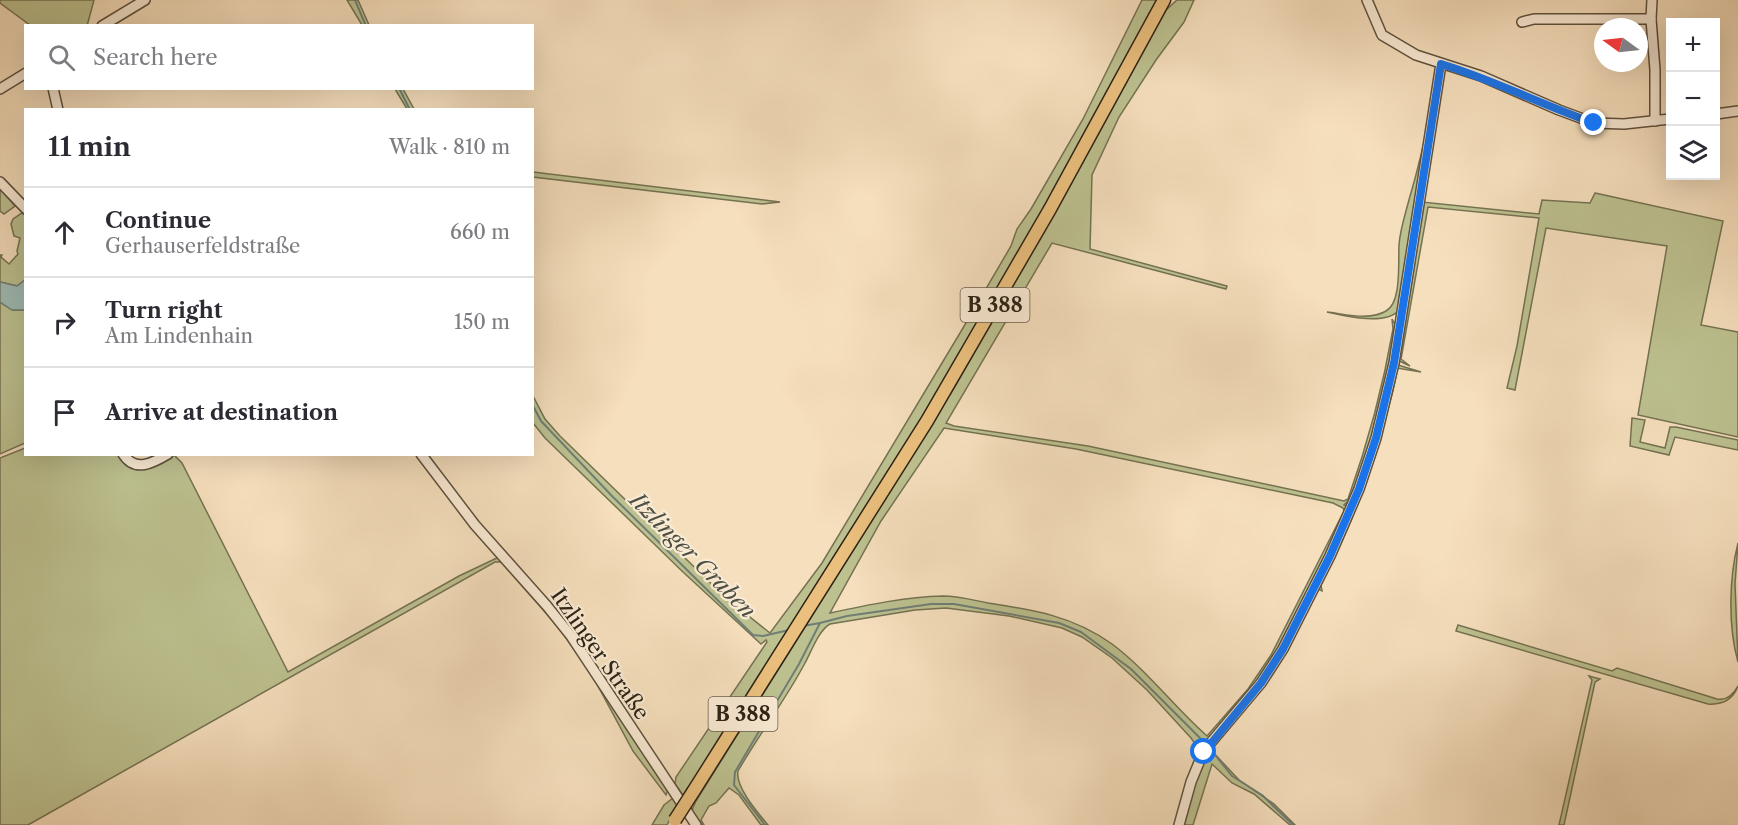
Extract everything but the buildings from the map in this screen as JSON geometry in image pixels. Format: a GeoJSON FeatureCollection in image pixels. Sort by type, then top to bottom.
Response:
{"type":"FeatureCollection","features":[{"type":"Feature","properties":{"kind":"main road","name":"B 388"},"geometry":{"type":"LineString","coordinates":[[673,823],[817,598],[989,317],[1056,200],[1164,0]]}},
{"type":"Feature","properties":{"kind":"street"},"geometry":{"type":"LineString","coordinates":[[105,24],[145,0]]}},
{"type":"Feature","properties":{"kind":"street"},"geometry":{"type":"LineString","coordinates":[[1367,0],[1382,35],[1411,53],[1481,76],[1558,110],[1594,123],[1624,124],[1666,120]]}},
{"type":"Feature","properties":{"kind":"street"},"geometry":{"type":"LineString","coordinates":[[1652,0],[1655,121]]}},
{"type":"Feature","properties":{"kind":"street"},"geometry":{"type":"LineString","coordinates":[[1522,22],[1534,19],[1651,18]]}},
{"type":"Feature","properties":{"kind":"street"},"geometry":{"type":"LineString","coordinates":[[1179,825],[1200,759],[1208,746],[1261,683],[1283,649],[1330,556],[1359,489],[1376,438],[1394,363],[1441,64]]}},
{"type":"Feature","properties":{"kind":"street"},"geometry":{"type":"LineString","coordinates":[[0,89],[24,74]]}},
{"type":"Feature","properties":{"kind":"street"},"geometry":{"type":"LineString","coordinates":[[53,90],[58,108]]}},
{"type":"Feature","properties":{"kind":"street"},"geometry":{"type":"LineString","coordinates":[[1720,113],[1738,111]]}},
{"type":"Feature","properties":{"kind":"street"},"geometry":{"type":"LineString","coordinates":[[0,182],[24,205]]}},
{"type":"Feature","properties":{"kind":"street"},"geometry":{"type":"LineString","coordinates":[[125,456],[131,463],[142,465],[165,456]]}},
{"type":"Feature","properties":{"kind":"street","name":"Itzlinger Straße"},"geometry":{"type":"LineString","coordinates":[[423,456],[475,525],[571,636],[696,825]]}},
{"type":"Feature","properties":{"kind":"green space"},"geometry":{"type":"Polygon","coordinates":[[[0,0],[94,0],[88,24],[29,24],[0,3],[0,0]]]}},
{"type":"Feature","properties":{"kind":"green space"},"geometry":{"type":"Polygon","coordinates":[[[347,0],[358,0],[369,24],[361,24],[347,0]]]}},
{"type":"Feature","properties":{"kind":"green space"},"geometry":{"type":"Polygon","coordinates":[[[1142,0],[1159,0],[1120,74],[944,384],[691,787],[689,786],[683,795],[675,784],[676,777],[767,642],[766,640],[761,644],[545,438],[534,424],[534,398],[545,419],[560,436],[726,598],[770,633],[822,563],[963,328],[1011,246],[1017,229],[1083,119],[1142,0]]]}},
{"type":"Feature","properties":{"kind":"green space"},"geometry":{"type":"Polygon","coordinates":[[[1177,0],[1194,0],[1184,22],[1119,117],[1092,175],[1090,249],[1227,286],[1226,289],[1052,243],[946,423],[1088,446],[1344,501],[1348,499],[1374,415],[1389,351],[1393,329],[1392,319],[1396,326],[1386,383],[1377,421],[1351,502],[1344,505],[1347,506],[1341,526],[1269,665],[1191,770],[1199,749],[1191,738],[1147,690],[1112,658],[1082,637],[1062,628],[1009,616],[946,608],[915,610],[830,624],[819,636],[781,704],[738,771],[744,792],[768,825],[761,825],[739,795],[729,788],[716,803],[709,806],[701,820],[704,825],[699,825],[692,810],[696,801],[954,388],[1044,232],[1166,10],[1177,0]],[[944,428],[881,521],[830,613],[872,604],[943,596],[1021,608],[1053,616],[1083,627],[1112,644],[1207,736],[1248,689],[1271,655],[1344,511],[1343,508],[1333,503],[1076,449],[944,428]]]}},
{"type":"Feature","properties":{"kind":"green space"},"geometry":{"type":"Polygon","coordinates":[[[396,90],[404,90],[413,108],[406,108],[396,90]]]}},
{"type":"Feature","properties":{"kind":"green space"},"geometry":{"type":"Polygon","coordinates":[[[1425,139],[1399,310],[1385,318],[1375,319],[1327,312],[1373,316],[1386,311],[1395,299],[1401,233],[1425,139]]]}},
{"type":"Feature","properties":{"kind":"green space"},"geometry":{"type":"Polygon","coordinates":[[[534,172],[780,202],[762,204],[534,177],[534,172]]]}},
{"type":"Feature","properties":{"kind":"green space"},"geometry":{"type":"Polygon","coordinates":[[[0,188],[15,206],[4,214],[0,211],[0,188]]]}},
{"type":"Feature","properties":{"kind":"green space"},"geometry":{"type":"Polygon","coordinates":[[[1595,193],[1723,221],[1701,325],[1738,332],[1738,437],[1638,415],[1667,246],[1546,228],[1515,390],[1507,388],[1517,346],[1539,218],[1428,207],[1401,359],[1410,366],[1397,360],[1422,202],[1539,214],[1542,200],[1590,203],[1595,193]]]}},
{"type":"Feature","properties":{"kind":"green space"},"geometry":{"type":"Polygon","coordinates":[[[22,213],[24,214],[24,281],[17,286],[0,282],[0,255],[9,264],[18,254],[20,238],[14,236],[11,224],[13,219],[22,213]]]}},
{"type":"Feature","properties":{"kind":"green space"},"geometry":{"type":"Polygon","coordinates":[[[0,302],[13,310],[24,310],[24,443],[0,454],[0,302]]]}},
{"type":"Feature","properties":{"kind":"green space"},"geometry":{"type":"Polygon","coordinates":[[[1396,366],[1421,372],[1397,368],[1394,388],[1368,477],[1342,542],[1321,585],[1322,591],[1318,589],[1358,501],[1396,366]]]}},
{"type":"Feature","properties":{"kind":"green space"},"geometry":{"type":"Polygon","coordinates":[[[1632,418],[1645,420],[1640,442],[1665,448],[1670,427],[1676,427],[1738,440],[1738,450],[1675,437],[1669,455],[1630,446],[1632,418]]]}},
{"type":"Feature","properties":{"kind":"green space"},"geometry":{"type":"Polygon","coordinates":[[[24,448],[24,456],[120,456],[123,460],[157,465],[175,456],[182,463],[288,672],[459,576],[499,557],[561,628],[668,789],[666,795],[633,751],[592,675],[559,628],[501,562],[495,562],[28,825],[0,825],[0,458],[24,448]]]}},
{"type":"Feature","properties":{"kind":"green space"},"geometry":{"type":"Polygon","coordinates":[[[1738,543],[1735,584],[1738,662],[1731,618],[1731,602],[1738,543]]]}},
{"type":"Feature","properties":{"kind":"green space"},"geometry":{"type":"Polygon","coordinates":[[[1458,625],[1612,671],[1617,668],[1717,699],[1729,697],[1738,686],[1733,695],[1726,701],[1708,704],[1456,631],[1458,625]]]}},
{"type":"Feature","properties":{"kind":"green space"},"geometry":{"type":"Polygon","coordinates":[[[1589,676],[1600,679],[1595,682],[1564,825],[1559,825],[1592,680],[1589,676]]]}},
{"type":"Feature","properties":{"kind":"green space"},"geometry":{"type":"Polygon","coordinates":[[[1210,749],[1239,780],[1274,804],[1295,825],[1290,825],[1254,794],[1232,783],[1212,764],[1193,825],[1182,825],[1193,785],[1210,749]]]}},
{"type":"Feature","properties":{"kind":"green space"},"geometry":{"type":"Polygon","coordinates":[[[673,798],[678,804],[667,825],[652,825],[664,805],[673,798]]]}},
{"type":"Feature","properties":{"kind":"water"},"geometry":{"type":"Polygon","coordinates":[[[24,281],[24,310],[12,310],[0,302],[0,282],[17,286],[24,281]]]}},
{"type":"Feature","properties":{"kind":"waterway","name":"Itzlinger Graben"},"geometry":{"type":"LineString","coordinates":[[355,0],[365,24]]}},
{"type":"Feature","properties":{"kind":"waterway","name":"Itzlinger Graben"},"geometry":{"type":"LineString","coordinates":[[400,90],[409,108]]}},
{"type":"Feature","properties":{"kind":"waterway","name":"Itzlinger Graben"},"geometry":{"type":"LineString","coordinates":[[534,408],[541,421],[612,496],[753,635],[763,636],[789,630]]}},
{"type":"Feature","properties":{"kind":"waterway"},"geometry":{"type":"LineString","coordinates":[[820,623],[847,616],[931,604],[954,604],[1059,623],[1081,632],[1131,669],[1204,742]]}},
{"type":"Feature","properties":{"kind":"waterway","name":"Itzlinger Graben"},"geometry":{"type":"LineString","coordinates":[[765,825],[734,785],[735,772],[799,664],[820,623],[803,626]]}},
{"type":"Feature","properties":{"kind":"waterway"},"geometry":{"type":"LineString","coordinates":[[1212,751],[1232,776],[1262,795],[1293,825]]}},
{"type":"Feature","properties":{"kind":"route"},"geometry":{"type":"LineString","coordinates":[[1204,752],[1261,683],[1283,649],[1330,556],[1359,489],[1376,438],[1394,363],[1441,64],[1481,76],[1558,110],[1594,123]]}}]}
